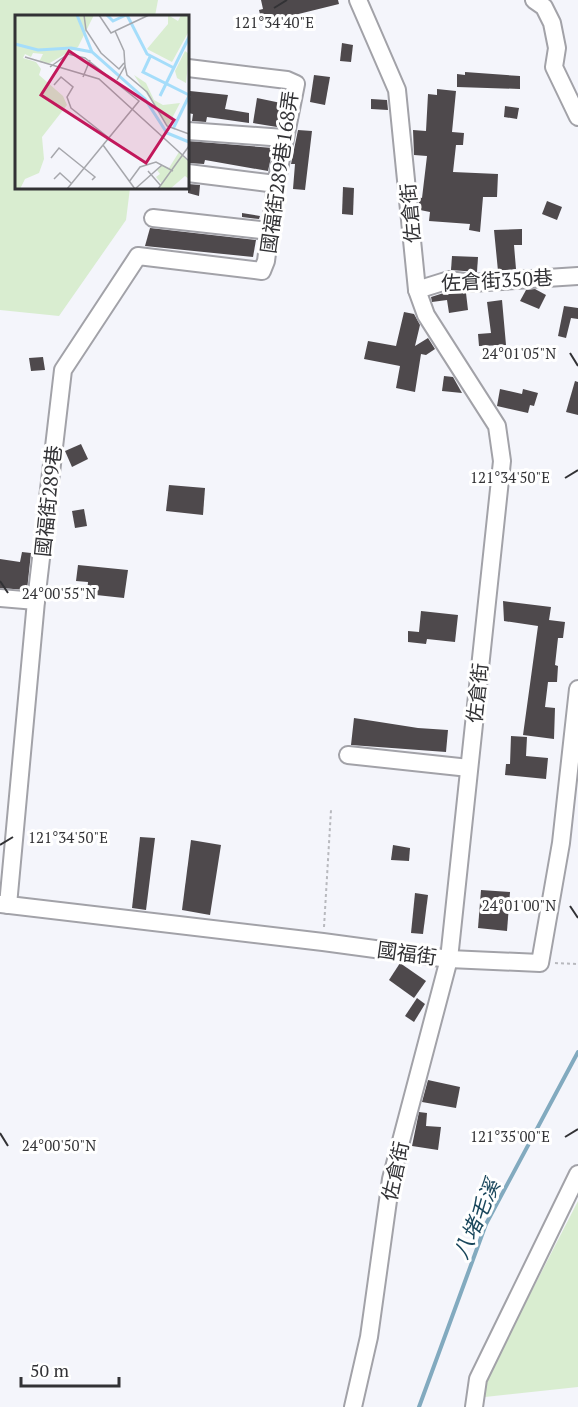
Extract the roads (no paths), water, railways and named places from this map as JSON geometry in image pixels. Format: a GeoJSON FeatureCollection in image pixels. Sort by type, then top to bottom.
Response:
{"type":"FeatureCollection","features":[{"type":"Feature","properties":{"kind":"street","name":"佐倉街"},"geometry":{"type":"LineString","coordinates":[[353,1407],[369,1337],[390,1179],[449,959],[502,461],[497,426],[426,315],[417,290],[397,90],[358,0]]}},
{"type":"Feature","properties":{"kind":"street"},"geometry":{"type":"LineString","coordinates":[[534,0],[544,7],[552,23],[557,48],[554,67],[578,117]]}},
{"type":"Feature","properties":{"kind":"street","name":"國福街289巷168弄"},"geometry":{"type":"LineString","coordinates":[[134,260],[143,256],[262,271],[266,261],[268,231],[296,84],[287,80],[189,68]]}},
{"type":"Feature","properties":{"kind":"street"},"geometry":{"type":"LineString","coordinates":[[189,131],[284,138]]}},
{"type":"Feature","properties":{"kind":"street"},"geometry":{"type":"LineString","coordinates":[[189,173],[276,184]]}},
{"type":"Feature","properties":{"kind":"street"},"geometry":{"type":"LineString","coordinates":[[153,218],[268,231]]}},
{"type":"Feature","properties":{"kind":"street","name":"國福街289巷"},"geometry":{"type":"LineString","coordinates":[[4,905],[63,370],[134,260]]}},
{"type":"Feature","properties":{"kind":"street","name":"佐倉街350巷"},"geometry":{"type":"LineString","coordinates":[[417,290],[449,280],[471,283],[578,276]]}},
{"type":"Feature","properties":{"kind":"street"},"geometry":{"type":"LineString","coordinates":[[0,598],[36,601]]}},
{"type":"Feature","properties":{"kind":"street"},"geometry":{"type":"LineString","coordinates":[[576,734],[578,689]]}},
{"type":"Feature","properties":{"kind":"street","name":"國福街"},"geometry":{"type":"LineString","coordinates":[[4,905],[449,959],[540,963],[561,843],[576,734]]}},
{"type":"Feature","properties":{"kind":"street"},"geometry":{"type":"LineString","coordinates":[[348,755],[469,768]]}},
{"type":"Feature","properties":{"kind":"street"},"geometry":{"type":"LineString","coordinates":[[474,1407],[478,1378],[578,1174]]}},
{"type":"Feature","properties":{"kind":"waterway","name":"八堵毛溪"},"geometry":{"type":"LineString","coordinates":[[419,1407],[486,1224],[578,1052]]}}]}
